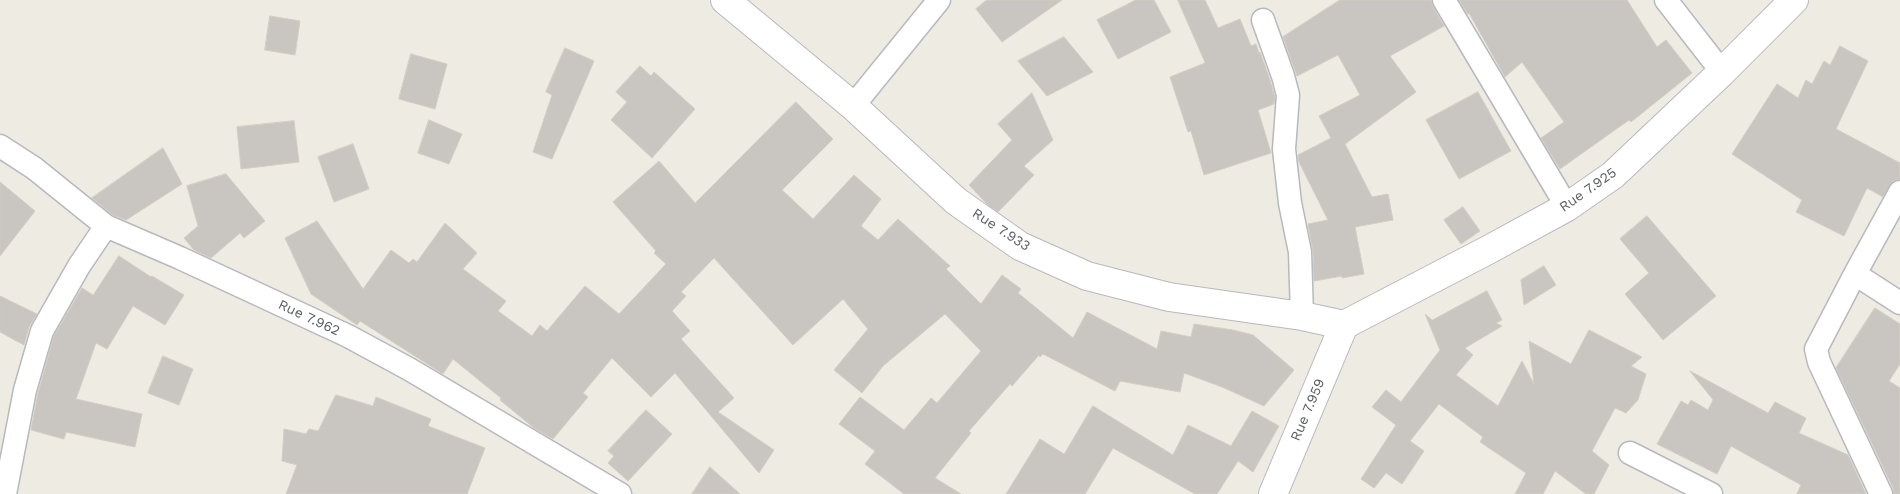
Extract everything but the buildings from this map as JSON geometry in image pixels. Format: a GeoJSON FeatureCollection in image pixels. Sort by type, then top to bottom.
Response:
{"type":"FeatureCollection","features":[{"type":"Feature","properties":{"kind":"street","name":"Rue 7.933"},"geometry":{"type":"LineString","coordinates":[[725,0],[854,106],[956,201],[1020,246],[1088,276],[1169,297],[1302,316],[1344,325]]}},
{"type":"Feature","properties":{"kind":"street"},"geometry":{"type":"LineString","coordinates":[[854,106],[939,0]]}},
{"type":"Feature","properties":{"kind":"street"},"geometry":{"type":"LineString","coordinates":[[1444,0],[1567,207]]}},
{"type":"Feature","properties":{"kind":"street"},"geometry":{"type":"LineString","coordinates":[[1666,0],[1722,72]]}},
{"type":"Feature","properties":{"kind":"street","name":"Rue 7.925"},"geometry":{"type":"LineString","coordinates":[[1344,325],[1567,207],[1613,175],[1722,72],[1794,0]]}},
{"type":"Feature","properties":{"kind":"street"},"geometry":{"type":"LineString","coordinates":[[1263,20],[1288,95],[1284,149],[1290,203],[1300,252],[1302,316]]}},
{"type":"Feature","properties":{"kind":"street","name":"Rue 7.962"},"geometry":{"type":"LineString","coordinates":[[0,146],[34,168],[106,226],[348,336],[409,369],[620,494]]}},
{"type":"Feature","properties":{"kind":"street"},"geometry":{"type":"LineString","coordinates":[[1881,494],[1819,362],[1816,349],[1900,192]]}},
{"type":"Feature","properties":{"kind":"street"},"geometry":{"type":"LineString","coordinates":[[5,494],[6,449],[42,331],[79,266],[106,226]]}},
{"type":"Feature","properties":{"kind":"street"},"geometry":{"type":"LineString","coordinates":[[1855,274],[1900,303]]}},
{"type":"Feature","properties":{"kind":"street","name":"Rue 7.959"},"geometry":{"type":"LineString","coordinates":[[1273,494],[1344,325]]}},
{"type":"Feature","properties":{"kind":"street"},"geometry":{"type":"LineString","coordinates":[[1630,454],[1710,494]]}}]}
